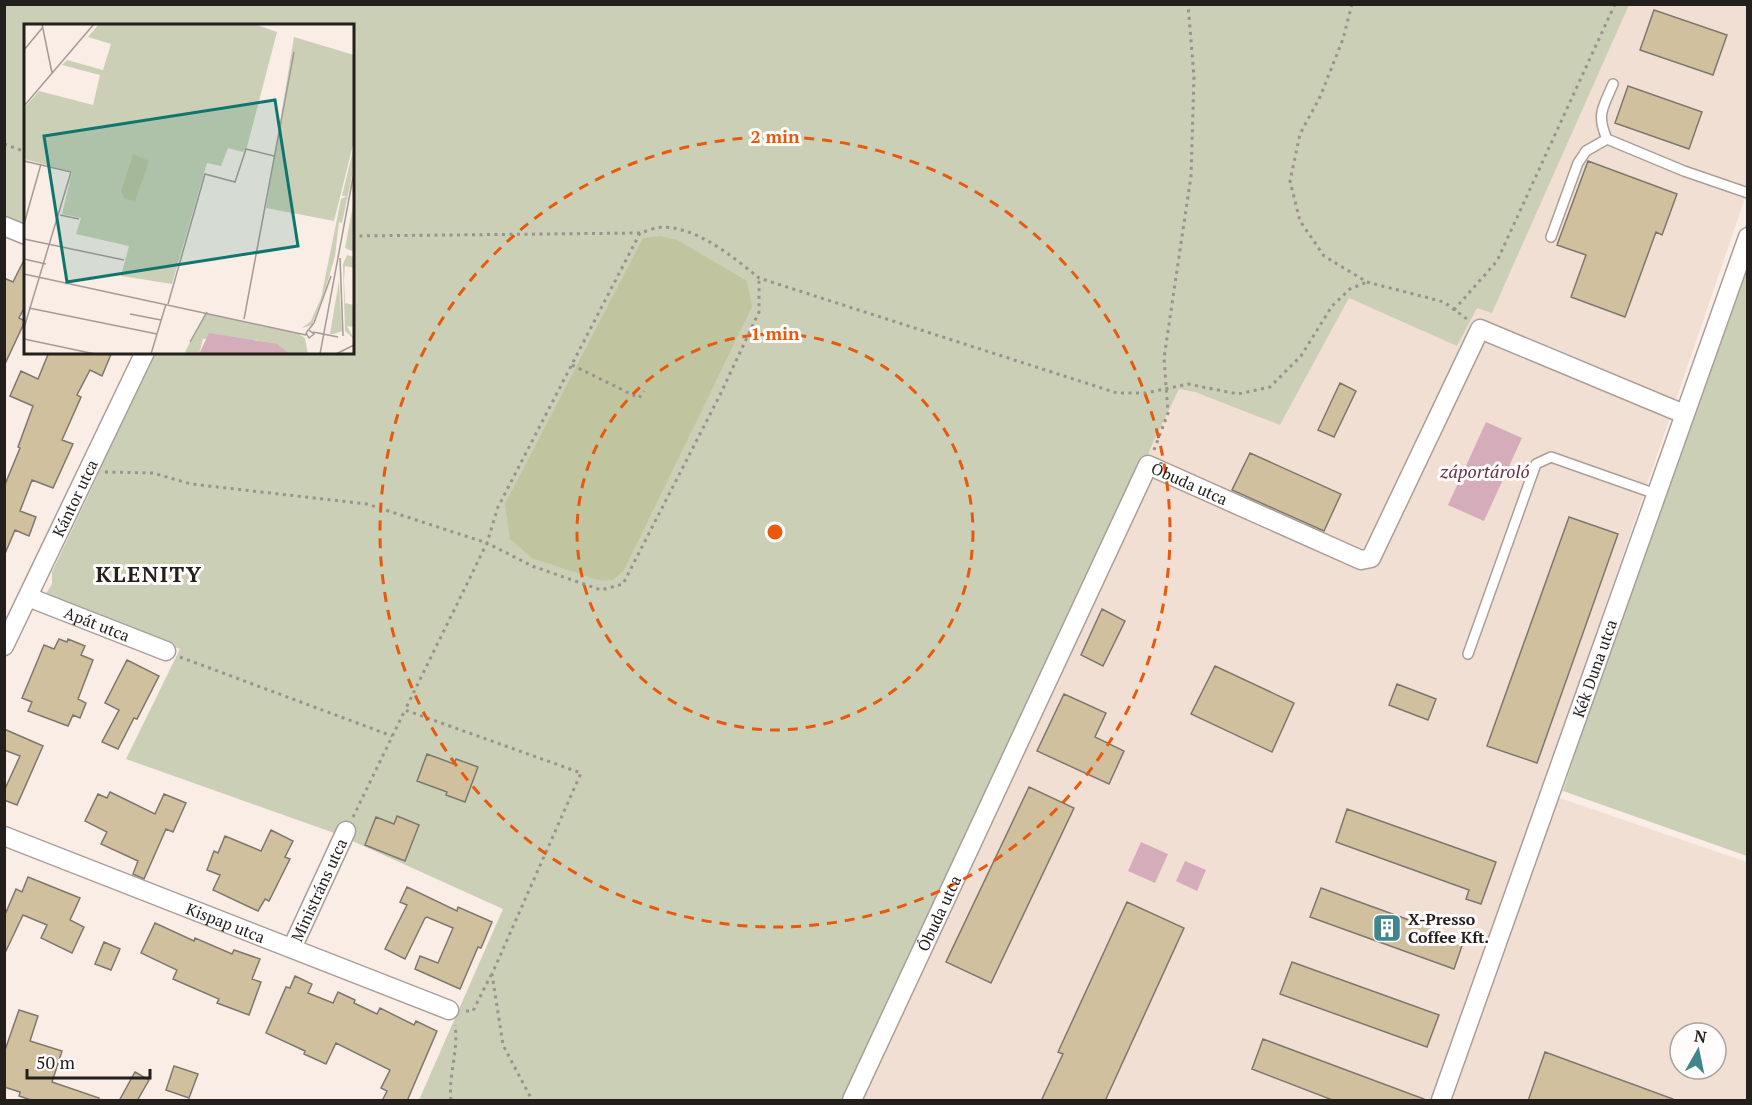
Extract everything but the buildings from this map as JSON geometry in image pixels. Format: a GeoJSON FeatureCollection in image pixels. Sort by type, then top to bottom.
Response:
{"type":"FeatureCollection","features":[{"type":"Feature","properties":{"kind":"street"},"geometry":{"type":"LineString","coordinates":[[4,226],[24,234]]}},
{"type":"Feature","properties":{"kind":"street","name":"Kék Duna utca"},"geometry":{"type":"LineString","coordinates":[[1441,1101],[1748,237]]}},
{"type":"Feature","properties":{"kind":"street"},"geometry":{"type":"LineString","coordinates":[[1480,329],[1684,414]]}},
{"type":"Feature","properties":{"kind":"street","name":"Óbuda utca"},"geometry":{"type":"LineString","coordinates":[[852,1101],[1148,465],[1361,560],[1371,558],[1480,329]]}},
{"type":"Feature","properties":{"kind":"street","name":"Kántor utca"},"geometry":{"type":"LineString","coordinates":[[4,646],[144,354]]}},
{"type":"Feature","properties":{"kind":"street","name":"Apát utca"},"geometry":{"type":"LineString","coordinates":[[28,597],[166,651]]}},
{"type":"Feature","properties":{"kind":"street","name":"Ministráns utca"},"geometry":{"type":"LineString","coordinates":[[292,948],[346,831]]}},
{"type":"Feature","properties":{"kind":"street","name":"Kispap utca"},"geometry":{"type":"LineString","coordinates":[[4,836],[449,1010]]}},
{"type":"Feature","properties":{"kind":"lane"},"geometry":{"type":"LineString","coordinates":[[1613,84],[1601,112],[1601,125],[1608,139],[1683,171],[1748,193]]}},
{"type":"Feature","properties":{"kind":"lane"},"geometry":{"type":"LineString","coordinates":[[1551,237],[1578,163],[1586,151],[1608,139]]}},
{"type":"Feature","properties":{"kind":"lane"},"geometry":{"type":"LineString","coordinates":[[1468,654],[1536,464],[1551,457],[1656,494]]}},
{"type":"Feature","properties":{"kind":"path"},"geometry":{"type":"LineString","coordinates":[[1148,465],[1168,414],[1164,358],[1191,176],[1194,77],[1188,4]]}},
{"type":"Feature","properties":{"kind":"path"},"geometry":{"type":"LineString","coordinates":[[1352,4],[1343,39],[1320,97],[1300,134],[1290,181],[1300,220],[1324,256],[1367,282],[1444,302],[1480,329]]}},
{"type":"Feature","properties":{"kind":"path"},"geometry":{"type":"LineString","coordinates":[[1454,310],[1497,261],[1615,4]]}},
{"type":"Feature","properties":{"kind":"path"},"geometry":{"type":"LineString","coordinates":[[4,144],[24,151]]}},
{"type":"Feature","properties":{"kind":"path"},"geometry":{"type":"LineString","coordinates":[[354,236],[640,233],[663,227],[699,235],[730,255],[759,278],[1117,393],[1146,393],[1188,384],[1238,394],[1270,387],[1301,356],[1332,306],[1350,289],[1367,282]]}},
{"type":"Feature","properties":{"kind":"path"},"geometry":{"type":"LineString","coordinates":[[346,831],[487,543],[498,507],[640,233]]}},
{"type":"Feature","properties":{"kind":"path"},"geometry":{"type":"LineString","coordinates":[[88,472],[153,473],[191,484],[367,504],[487,543],[532,566],[601,590],[623,584],[720,395],[759,312],[759,278]]}},
{"type":"Feature","properties":{"kind":"path"},"geometry":{"type":"LineString","coordinates":[[573,365],[639,398],[644,391]]}},
{"type":"Feature","properties":{"kind":"path"},"geometry":{"type":"LineString","coordinates":[[166,651],[392,736]]}},
{"type":"Feature","properties":{"kind":"path"},"geometry":{"type":"LineString","coordinates":[[405,710],[581,773],[492,974],[473,1011],[449,1010],[456,1027],[449,1087],[451,1101]]}},
{"type":"Feature","properties":{"kind":"path"},"geometry":{"type":"LineString","coordinates":[[492,974],[503,1045],[532,1101]]}},
{"type":"Feature","properties":{"kind":"shaded area"},"geometry":{"type":"Polygon","coordinates":[[[1629,5],[1747,5],[1747,192],[1542,792],[1747,862],[1747,1100],[861,1100],[1175,383],[1280,425],[1349,298],[1477,307],[1492,313],[1629,5]]]}},
{"type":"Feature","properties":{"kind":"green space"},"geometry":{"type":"Polygon","coordinates":[[[4,5],[1629,5],[1492,313],[1477,308],[1457,346],[1349,298],[1280,425],[1195,392],[1179,389],[1150,449],[1144,468],[845,1100],[419,1100],[503,909],[337,834],[126,759],[180,649],[44,597],[52,584],[52,572],[98,475],[91,474],[151,354],[354,354],[354,24],[24,24],[24,226],[5,217],[4,5]]]}},
{"type":"Feature","properties":{"kind":"green space"},"geometry":{"type":"Polygon","coordinates":[[[1747,221],[1747,856],[1563,791],[1747,221]]]}},
{"type":"Feature","properties":{"kind":"green space"},"geometry":{"type":"Polygon","coordinates":[[[660,236],[677,240],[747,281],[752,307],[624,570],[613,580],[601,581],[532,558],[510,539],[505,504],[643,238],[660,236]]]}},
{"type":"Feature","properties":{"kind":"water","name":"záportároló"},"geometry":{"type":"Polygon","coordinates":[[[1486,422],[1522,438],[1484,521],[1448,505],[1486,422]]]}},
{"type":"Feature","properties":{"kind":"water"},"geometry":{"type":"Polygon","coordinates":[[[1141,842],[1168,854],[1155,883],[1128,871],[1141,842]]]}},
{"type":"Feature","properties":{"kind":"water"},"geometry":{"type":"Polygon","coordinates":[[[1185,861],[1206,870],[1197,891],[1176,881],[1185,861]]]}},
{"type":"Feature","properties":{"kind":"place","name":"X-Presso Coffee Kft."},"geometry":{"type":"Point","coordinates":[1387,928]}},
{"type":"Feature","properties":{"kind":"district","name":"KLENITY"},"geometry":{"type":"Point","coordinates":[149,574]}}]}
